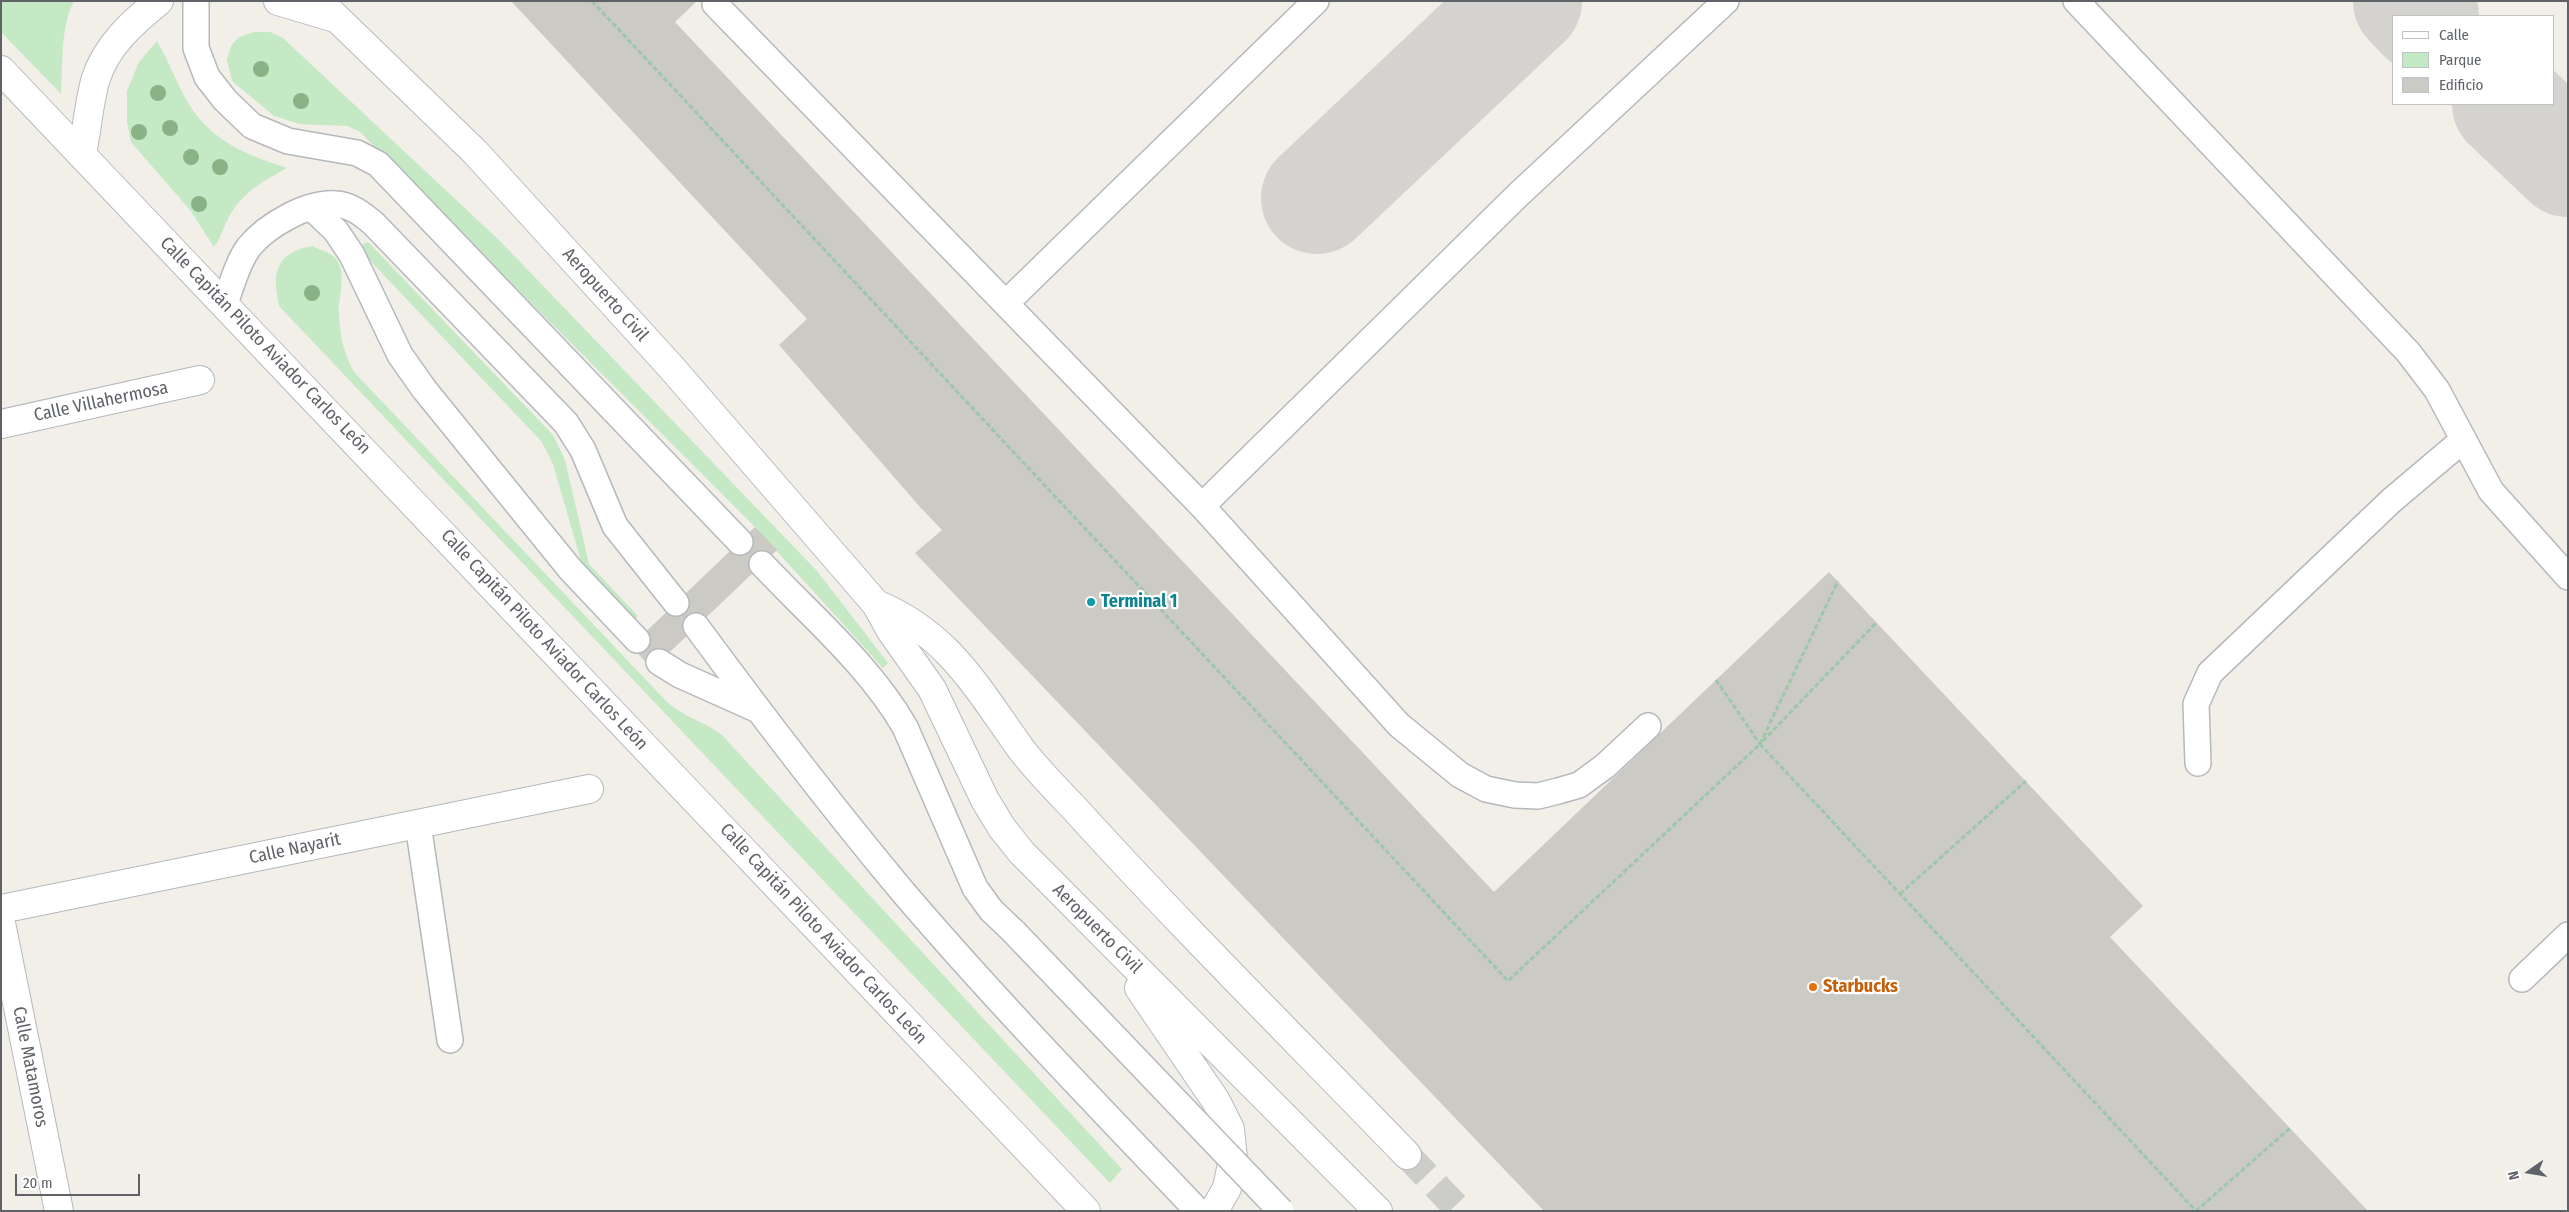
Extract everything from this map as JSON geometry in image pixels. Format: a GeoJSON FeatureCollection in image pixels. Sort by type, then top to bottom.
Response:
{"type":"FeatureCollection","features":[{"type":"Feature","properties":{"kind":"street"},"geometry":{"type":"LineString","coordinates":[[82,154],[96,78],[106,56],[122,33],[159,1]]}},
{"type":"Feature","properties":{"kind":"street"},"geometry":{"type":"LineString","coordinates":[[278,1],[328,10]]}},
{"type":"Feature","properties":{"kind":"street","name":"Aeropuerto Civil"},"geometry":{"type":"LineString","coordinates":[[328,10],[475,152],[671,367],[876,604],[891,631],[932,689],[968,768],[1002,828],[1022,854],[1378,1211]]}},
{"type":"Feature","properties":{"kind":"street","name":"Calle Capitán Piloto Aviador Carlos León"},"geometry":{"type":"LineString","coordinates":[[1,70],[225,304],[1074,1206]]}},
{"type":"Feature","properties":{"kind":"street","name":"Calle Villahermosa"},"geometry":{"type":"LineString","coordinates":[[1,424],[200,380]]}},
{"type":"Feature","properties":{"kind":"street","name":"Aeropuerto Civil"},"geometry":{"type":"LineString","coordinates":[[876,604],[901,614],[947,651],[984,695],[1022,750],[1075,810],[1407,1155]]}},
{"type":"Feature","properties":{"kind":"street","name":"Calle Nayarit"},"geometry":{"type":"LineString","coordinates":[[1,909],[589,789]]}},
{"type":"Feature","properties":{"kind":"street","name":"Calle Matamoros"},"geometry":{"type":"LineString","coordinates":[[1,923],[59,1211]]}},
{"type":"Feature","properties":{"kind":"street"},"geometry":{"type":"LineString","coordinates":[[1106,938],[1216,1101],[1230,1130],[1232,1166],[1227,1188],[1214,1211]]}},
{"type":"Feature","properties":{"kind":"lane"},"geometry":{"type":"LineString","coordinates":[[196,1],[196,48],[208,77],[225,100],[252,126],[288,141],[357,153],[378,164],[740,542]]}},
{"type":"Feature","properties":{"kind":"lane"},"geometry":{"type":"LineString","coordinates":[[1006,303],[1316,1]]}},
{"type":"Feature","properties":{"kind":"lane"},"geometry":{"type":"LineString","coordinates":[[1202,506],[1518,195],[1726,1]]}},
{"type":"Feature","properties":{"kind":"lane"},"geometry":{"type":"LineString","coordinates":[[2076,1],[2408,352],[2437,390],[2491,491],[2568,577]]}},
{"type":"Feature","properties":{"kind":"lane"},"geometry":{"type":"LineString","coordinates":[[714,4],[1202,506],[1399,726],[1460,775],[1486,789],[1538,796],[1579,785],[1606,766],[1648,726]]}},
{"type":"Feature","properties":{"kind":"lane"},"geometry":{"type":"LineString","coordinates":[[225,304],[239,265],[249,248],[270,227],[290,215],[312,208],[336,204],[356,210],[373,223],[566,423],[583,450],[615,526],[676,603]]}},
{"type":"Feature","properties":{"kind":"lane"},"geometry":{"type":"LineString","coordinates":[[312,208],[336,231],[352,255],[400,355],[424,389],[570,569],[637,640]]}},
{"type":"Feature","properties":{"kind":"lane"},"geometry":{"type":"LineString","coordinates":[[2198,763],[2196,704],[2210,673],[2392,500],[2463,440]]}},
{"type":"Feature","properties":{"kind":"lane"},"geometry":{"type":"LineString","coordinates":[[762,564],[872,679],[892,705],[905,728],[975,888],[991,910],[1281,1211]]}},
{"type":"Feature","properties":{"kind":"lane"},"geometry":{"type":"LineString","coordinates":[[696,626],[834,808],[971,968],[1198,1211]]}},
{"type":"Feature","properties":{"kind":"lane"},"geometry":{"type":"LineString","coordinates":[[659,662],[680,675],[758,710]]}},
{"type":"Feature","properties":{"kind":"lane"},"geometry":{"type":"LineString","coordinates":[[418,824],[450,1040]]}},
{"type":"Feature","properties":{"kind":"lane"},"geometry":{"type":"LineString","coordinates":[[2522,979],[2568,935]]}},
{"type":"Feature","properties":{"kind":"path"},"geometry":{"type":"LineString","coordinates":[[1760,744],[1838,580]]}},
{"type":"Feature","properties":{"kind":"path"},"geometry":{"type":"LineString","coordinates":[[1760,744],[1876,623]]}},
{"type":"Feature","properties":{"kind":"path"},"geometry":{"type":"LineString","coordinates":[[1716,680],[1760,744]]}},
{"type":"Feature","properties":{"kind":"path"},"geometry":{"type":"LineString","coordinates":[[1900,894],[2026,781]]}},
{"type":"Feature","properties":{"kind":"path"},"geometry":{"type":"LineString","coordinates":[[2196,1211],[2290,1128]]}},
{"type":"Feature","properties":{"kind":"green space"},"geometry":{"type":"Polygon","coordinates":[[[1,1],[74,1],[64,35],[61,94],[1,32],[1,1]]]}},
{"type":"Feature","properties":{"kind":"green space"},"geometry":{"type":"Polygon","coordinates":[[[254,32],[270,32],[283,38],[500,241],[817,571],[888,663],[883,668],[755,527],[359,131],[347,126],[300,124],[274,116],[232,81],[227,59],[231,46],[239,37],[254,32]]]}},
{"type":"Feature","properties":{"kind":"green space"},"geometry":{"type":"Polygon","coordinates":[[[157,41],[187,101],[201,121],[211,131],[234,147],[287,168],[262,182],[241,200],[230,215],[214,247],[190,210],[131,142],[127,121],[127,91],[139,62],[157,41]]]}},
{"type":"Feature","properties":{"kind":"green space"},"geometry":{"type":"Polygon","coordinates":[[[368,242],[553,435],[565,460],[589,564],[638,616],[633,623],[583,568],[553,464],[542,442],[361,251],[364,243],[368,242]]]}},
{"type":"Feature","properties":{"kind":"green space"},"geometry":{"type":"Polygon","coordinates":[[[312,246],[331,255],[339,265],[342,279],[339,309],[340,331],[345,352],[354,372],[666,701],[681,712],[722,735],[1122,1169],[1110,1183],[279,306],[276,284],[279,266],[283,259],[290,254],[312,246]]]}},
{"type":"Feature","properties":{"kind":"building","name":"Terminal 1"},"geometry":{"type":"Polygon","coordinates":[[[511,1],[697,1],[675,22],[1494,892],[1829,572],[2143,906],[2110,937],[2368,1211],[1544,1211],[915,553],[942,530],[779,345],[807,319],[511,1]]]}},
{"type":"Feature","properties":{"kind":"building"},"geometry":{"type":"Polygon","coordinates":[[[755,527],[777,550],[652,669],[631,646],[755,527]]]}},
{"type":"Feature","properties":{"kind":"taxiway"},"geometry":{"type":"LineString","coordinates":[[1317,198],[1526,1]]}},
{"type":"Feature","properties":{"kind":"taxiway"},"geometry":{"type":"LineString","coordinates":[[2409,1],[2422,15]]}},
{"type":"Feature","properties":{"kind":"taxiway"},"geometry":{"type":"LineString","coordinates":[[2509,105],[2568,161]]}},
{"type":"Feature","properties":{"kind":"tunnel"},"geometry":{"type":"LineString","coordinates":[[1407,1155],[1460,1211]]}},
{"type":"Feature","properties":{"kind":"place","name":"Terminal 1"},"geometry":{"type":"Point","coordinates":[1091,602]}},
{"type":"Feature","properties":{"kind":"place","name":"Starbucks"},"geometry":{"type":"Point","coordinates":[1813,987]}}]}
